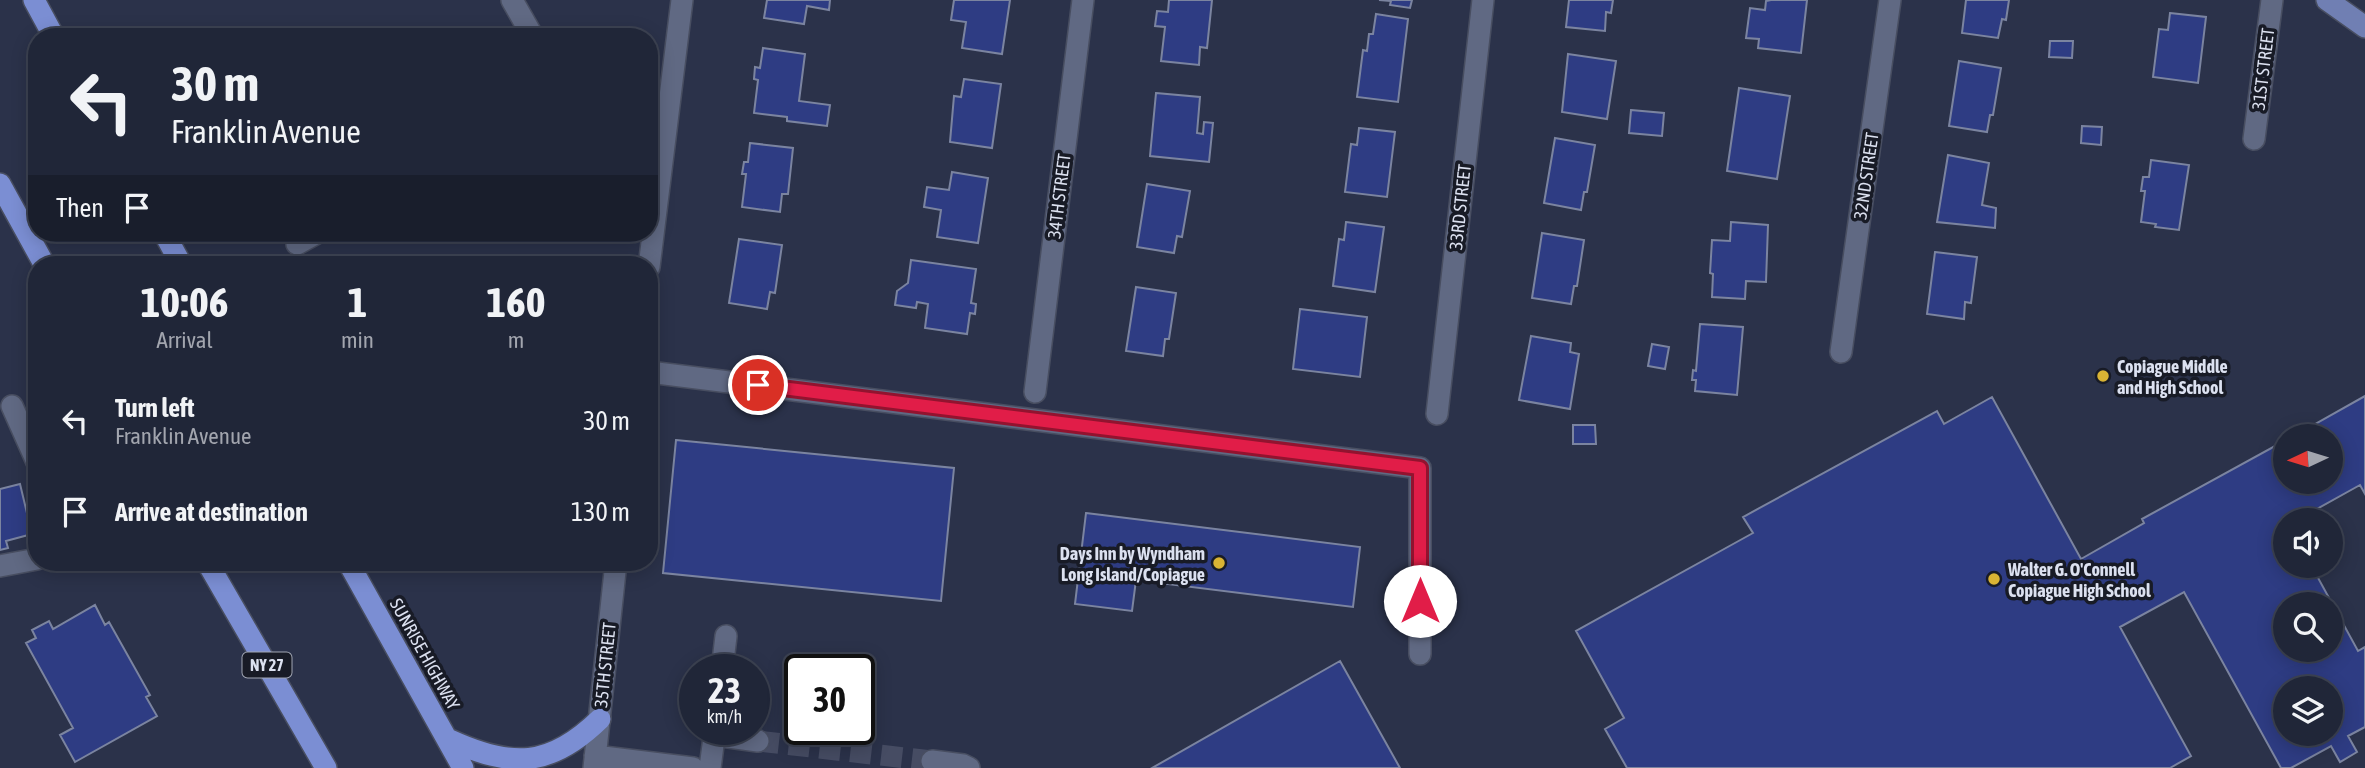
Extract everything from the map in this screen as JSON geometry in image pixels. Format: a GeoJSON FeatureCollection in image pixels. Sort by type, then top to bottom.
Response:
{"type":"FeatureCollection","features":[{"type":"Feature","properties":{"kind":"highway"},"geometry":{"type":"LineString","coordinates":[[34,0],[49,28]]}},
{"type":"Feature","properties":{"kind":"highway"},"geometry":{"type":"LineString","coordinates":[[0,184],[9,216],[38,256]]}},
{"type":"Feature","properties":{"kind":"highway","name":"NY 27"},"geometry":{"type":"LineString","coordinates":[[213,571],[326,768]]}},
{"type":"Feature","properties":{"kind":"highway","name":"SUNRISE HIGHWAY"},"geometry":{"type":"LineString","coordinates":[[353,571],[463,768]]}},
{"type":"Feature","properties":{"kind":"highway"},"geometry":{"type":"LineString","coordinates":[[446,738],[473,755],[499,763],[529,762],[549,758],[577,741],[600,719]]}},
{"type":"Feature","properties":{"kind":"main road"},"geometry":{"type":"LineString","coordinates":[[2327,0],[2365,27]]}},
{"type":"Feature","properties":{"kind":"street"},"geometry":{"type":"LineString","coordinates":[[512,0],[528,28]]}},
{"type":"Feature","properties":{"kind":"street"},"geometry":{"type":"LineString","coordinates":[[658,166],[682,0]]}},
{"type":"Feature","properties":{"kind":"street","name":"34TH STREET"},"geometry":{"type":"LineString","coordinates":[[1035,392],[1083,0]]}},
{"type":"Feature","properties":{"kind":"street","name":"33RD STREET"},"geometry":{"type":"LineString","coordinates":[[1437,414],[1483,0]]}},
{"type":"Feature","properties":{"kind":"street","name":"32ND STREET"},"geometry":{"type":"LineString","coordinates":[[1841,352],[1890,0]]}},
{"type":"Feature","properties":{"kind":"street","name":"31ST STREET"},"geometry":{"type":"LineString","coordinates":[[2254,139],[2272,0]]}},
{"type":"Feature","properties":{"kind":"street"},"geometry":{"type":"LineString","coordinates":[[297,244],[301,242]]}},
{"type":"Feature","properties":{"kind":"street"},"geometry":{"type":"LineString","coordinates":[[658,373],[1420,468],[1420,654]]}},
{"type":"Feature","properties":{"kind":"street"},"geometry":{"type":"LineString","coordinates":[[12,406],[28,442]]}},
{"type":"Feature","properties":{"kind":"street"},"geometry":{"type":"LineString","coordinates":[[0,566],[28,561]]}},
{"type":"Feature","properties":{"kind":"street","name":"35TH STREET"},"geometry":{"type":"LineString","coordinates":[[595,762],[615,571]]}},
{"type":"Feature","properties":{"kind":"street"},"geometry":{"type":"LineString","coordinates":[[724,654],[726,636]]}},
{"type":"Feature","properties":{"kind":"street"},"geometry":{"type":"LineString","coordinates":[[710,768],[713,745]]}},
{"type":"Feature","properties":{"kind":"street"},"geometry":{"type":"LineString","coordinates":[[932,761],[969,768]]}},
{"type":"Feature","properties":{"kind":"street"},"geometry":{"type":"LineString","coordinates":[[595,762],[693,768]]}},
{"type":"Feature","properties":{"kind":"building"},"geometry":{"type":"Polygon","coordinates":[[[767,0],[830,0],[829,10],[807,6],[804,24],[764,18],[767,0]]]}},
{"type":"Feature","properties":{"kind":"building"},"geometry":{"type":"Polygon","coordinates":[[[954,0],[1010,0],[1002,54],[962,48],[966,22],[951,20],[954,0]]]}},
{"type":"Feature","properties":{"kind":"building"},"geometry":{"type":"Polygon","coordinates":[[[1169,0],[1212,0],[1207,48],[1200,47],[1199,65],[1161,61],[1165,27],[1155,26],[1157,11],[1168,12],[1169,0]]]}},
{"type":"Feature","properties":{"kind":"building"},"geometry":{"type":"Polygon","coordinates":[[[1379,0],[1412,0],[1410,8],[1379,0]]]}},
{"type":"Feature","properties":{"kind":"building"},"geometry":{"type":"Polygon","coordinates":[[[1569,0],[1613,0],[1611,13],[1606,12],[1605,31],[1566,27],[1569,0]]]}},
{"type":"Feature","properties":{"kind":"building"},"geometry":{"type":"Polygon","coordinates":[[[1807,0],[1801,53],[1758,48],[1759,39],[1746,38],[1750,8],[1765,10],[1766,1],[1807,0]]]}},
{"type":"Feature","properties":{"kind":"building"},"geometry":{"type":"Polygon","coordinates":[[[1966,0],[2009,0],[2006,20],[2002,19],[1998,38],[1962,33],[1966,0]]]}},
{"type":"Feature","properties":{"kind":"building"},"geometry":{"type":"Polygon","coordinates":[[[2170,13],[2206,17],[2198,83],[2153,77],[2159,29],[2168,30],[2170,13]]]}},
{"type":"Feature","properties":{"kind":"building"},"geometry":{"type":"Polygon","coordinates":[[[1376,14],[1408,19],[1398,102],[1357,97],[1363,50],[1367,51],[1376,14]]]}},
{"type":"Feature","properties":{"kind":"building"},"geometry":{"type":"Polygon","coordinates":[[[2050,41],[2073,41],[2072,58],[2049,57],[2050,41]]]}},
{"type":"Feature","properties":{"kind":"building"},"geometry":{"type":"Polygon","coordinates":[[[763,48],[805,54],[799,101],[830,105],[827,126],[754,113],[758,80],[754,79],[755,67],[760,68],[763,48]]]}},
{"type":"Feature","properties":{"kind":"building"},"geometry":{"type":"Polygon","coordinates":[[[1568,54],[1616,61],[1607,119],[1562,112],[1568,54]]]}},
{"type":"Feature","properties":{"kind":"building"},"geometry":{"type":"Polygon","coordinates":[[[1959,61],[2001,68],[1993,115],[1990,115],[1987,132],[1949,126],[1959,61]]]}},
{"type":"Feature","properties":{"kind":"building"},"geometry":{"type":"Polygon","coordinates":[[[964,79],[1001,84],[992,148],[950,142],[954,96],[961,97],[964,79]]]}},
{"type":"Feature","properties":{"kind":"building"},"geometry":{"type":"Polygon","coordinates":[[[1739,88],[1790,96],[1777,179],[1727,171],[1739,88]]]}},
{"type":"Feature","properties":{"kind":"building"},"geometry":{"type":"Polygon","coordinates":[[[1156,93],[1200,97],[1197,133],[1203,134],[1204,122],[1213,123],[1209,162],[1150,156],[1156,93]]]}},
{"type":"Feature","properties":{"kind":"building"},"geometry":{"type":"Polygon","coordinates":[[[1631,110],[1664,113],[1662,136],[1629,133],[1631,110]]]}},
{"type":"Feature","properties":{"kind":"building"},"geometry":{"type":"Polygon","coordinates":[[[2082,126],[2102,127],[2101,145],[2081,143],[2082,126]]]}},
{"type":"Feature","properties":{"kind":"building"},"geometry":{"type":"Polygon","coordinates":[[[1359,128],[1395,132],[1387,197],[1345,192],[1351,144],[1357,145],[1359,128]]]}},
{"type":"Feature","properties":{"kind":"building"},"geometry":{"type":"Polygon","coordinates":[[[1555,138],[1595,145],[1581,210],[1544,203],[1555,138]]]}},
{"type":"Feature","properties":{"kind":"building"},"geometry":{"type":"Polygon","coordinates":[[[750,143],[793,148],[788,194],[782,194],[780,212],[742,207],[746,174],[742,174],[744,162],[748,162],[750,143]]]}},
{"type":"Feature","properties":{"kind":"building"},"geometry":{"type":"Polygon","coordinates":[[[1948,155],[1989,163],[1982,205],[1996,208],[1995,228],[1937,222],[1948,155]]]}},
{"type":"Feature","properties":{"kind":"building"},"geometry":{"type":"Polygon","coordinates":[[[2151,160],[2189,165],[2179,230],[2141,222],[2145,191],[2141,191],[2143,177],[2149,177],[2151,160]]]}},
{"type":"Feature","properties":{"kind":"building"},"geometry":{"type":"Polygon","coordinates":[[[952,172],[988,178],[978,243],[937,237],[941,210],[924,207],[927,187],[949,190],[952,172]]]}},
{"type":"Feature","properties":{"kind":"building"},"geometry":{"type":"Polygon","coordinates":[[[1147,184],[1190,191],[1182,237],[1177,236],[1174,253],[1137,247],[1147,184]]]}},
{"type":"Feature","properties":{"kind":"building"},"geometry":{"type":"Polygon","coordinates":[[[1346,222],[1384,227],[1375,292],[1333,286],[1339,239],[1344,240],[1346,222]]]}},
{"type":"Feature","properties":{"kind":"building"},"geometry":{"type":"Polygon","coordinates":[[[1731,222],[1768,225],[1766,282],[1746,281],[1745,299],[1712,297],[1712,240],[1730,241],[1731,222]]]}},
{"type":"Feature","properties":{"kind":"building"},"geometry":{"type":"Polygon","coordinates":[[[1542,233],[1584,240],[1577,286],[1574,286],[1571,304],[1532,298],[1542,233]]]}},
{"type":"Feature","properties":{"kind":"building"},"geometry":{"type":"Polygon","coordinates":[[[739,239],[782,245],[775,293],[770,292],[767,309],[729,303],[739,239]]]}},
{"type":"Feature","properties":{"kind":"building"},"geometry":{"type":"Polygon","coordinates":[[[1935,252],[1977,257],[1971,303],[1965,302],[1964,319],[1927,314],[1935,252]]]}},
{"type":"Feature","properties":{"kind":"building"},"geometry":{"type":"Polygon","coordinates":[[[911,260],[976,269],[971,303],[976,304],[975,314],[970,313],[967,334],[925,328],[928,304],[917,302],[916,308],[895,305],[897,291],[908,283],[911,260]]]}},
{"type":"Feature","properties":{"kind":"building"},"geometry":{"type":"Polygon","coordinates":[[[1136,287],[1176,293],[1169,339],[1165,339],[1163,356],[1126,351],[1136,287]]]}},
{"type":"Feature","properties":{"kind":"building"},"geometry":{"type":"Polygon","coordinates":[[[1300,309],[1367,317],[1360,377],[1293,369],[1300,309]]]}},
{"type":"Feature","properties":{"kind":"building"},"geometry":{"type":"Polygon","coordinates":[[[1700,324],[1743,327],[1737,395],[1695,391],[1696,380],[1692,380],[1693,370],[1696,371],[1700,324]]]}},
{"type":"Feature","properties":{"kind":"building"},"geometry":{"type":"Polygon","coordinates":[[[1531,336],[1571,343],[1570,352],[1579,354],[1570,409],[1519,400],[1531,336]]]}},
{"type":"Feature","properties":{"kind":"building"},"geometry":{"type":"Polygon","coordinates":[[[1652,344],[1669,347],[1665,369],[1648,366],[1652,344]]]}},
{"type":"Feature","properties":{"kind":"building","name":"Walter G. O'Connell Copiague High School"},"geometry":{"type":"Polygon","coordinates":[[[2365,396],[2365,494],[2360,485],[2319,508],[2273,508],[2273,578],[2318,578],[2326,592],[2273,592],[2273,662],[2343,662],[2343,624],[2358,651],[2365,647],[2365,727],[2348,736],[2357,752],[2340,762],[2331,746],[2291,768],[2281,768],[2184,592],[2120,627],[2191,756],[2170,768],[1627,768],[1605,729],[1624,718],[1576,631],[1753,533],[1743,517],[1937,411],[1944,424],[1992,397],[2081,559],[2144,523],[2142,519],[2273,447],[2273,494],[2343,494],[2343,424],[2315,424],[2365,396]]]}},
{"type":"Feature","properties":{"kind":"building"},"geometry":{"type":"Polygon","coordinates":[[[1573,425],[1595,425],[1596,444],[1573,444],[1573,425]]]}},
{"type":"Feature","properties":{"kind":"building"},"geometry":{"type":"Polygon","coordinates":[[[676,440],[954,468],[941,601],[663,573],[676,440]]]}},
{"type":"Feature","properties":{"kind":"building"},"geometry":{"type":"Polygon","coordinates":[[[20,484],[28,517],[28,535],[6,541],[8,548],[0,550],[0,489],[20,484]]]}},
{"type":"Feature","properties":{"kind":"building","name":"Days Inn by Wyndham Long Island/Copiague"},"geometry":{"type":"Polygon","coordinates":[[[1086,513],[1360,547],[1353,607],[1136,580],[1132,611],[1075,604],[1086,513]]]}},
{"type":"Feature","properties":{"kind":"building"},"geometry":{"type":"Polygon","coordinates":[[[95,605],[105,625],[109,622],[150,695],[146,697],[157,716],[75,762],[60,735],[73,728],[26,643],[36,638],[32,630],[49,621],[53,629],[95,605]]]}},
{"type":"Feature","properties":{"kind":"building"},"geometry":{"type":"Polygon","coordinates":[[[1340,661],[1400,768],[1152,768],[1340,661]]]}},
{"type":"Feature","properties":{"kind":"tunnel"},"geometry":{"type":"LineString","coordinates":[[770,742],[932,761]]}},
{"type":"Feature","properties":{"kind":"place","name":"Copiague Middle and High School"},"geometry":{"type":"Point","coordinates":[2103,376]}},
{"type":"Feature","properties":{"kind":"place","name":"Days Inn by Wyndham Long Island/Copiague"},"geometry":{"type":"Point","coordinates":[1219,563]}},
{"type":"Feature","properties":{"kind":"place","name":"Walter G. O'Connell Copiague High School"},"geometry":{"type":"Point","coordinates":[1994,579]}},
{"type":"Feature","properties":{"kind":"route"},"geometry":{"type":"LineString","coordinates":[[758,385],[1420,468],[1420,601]]}}]}
